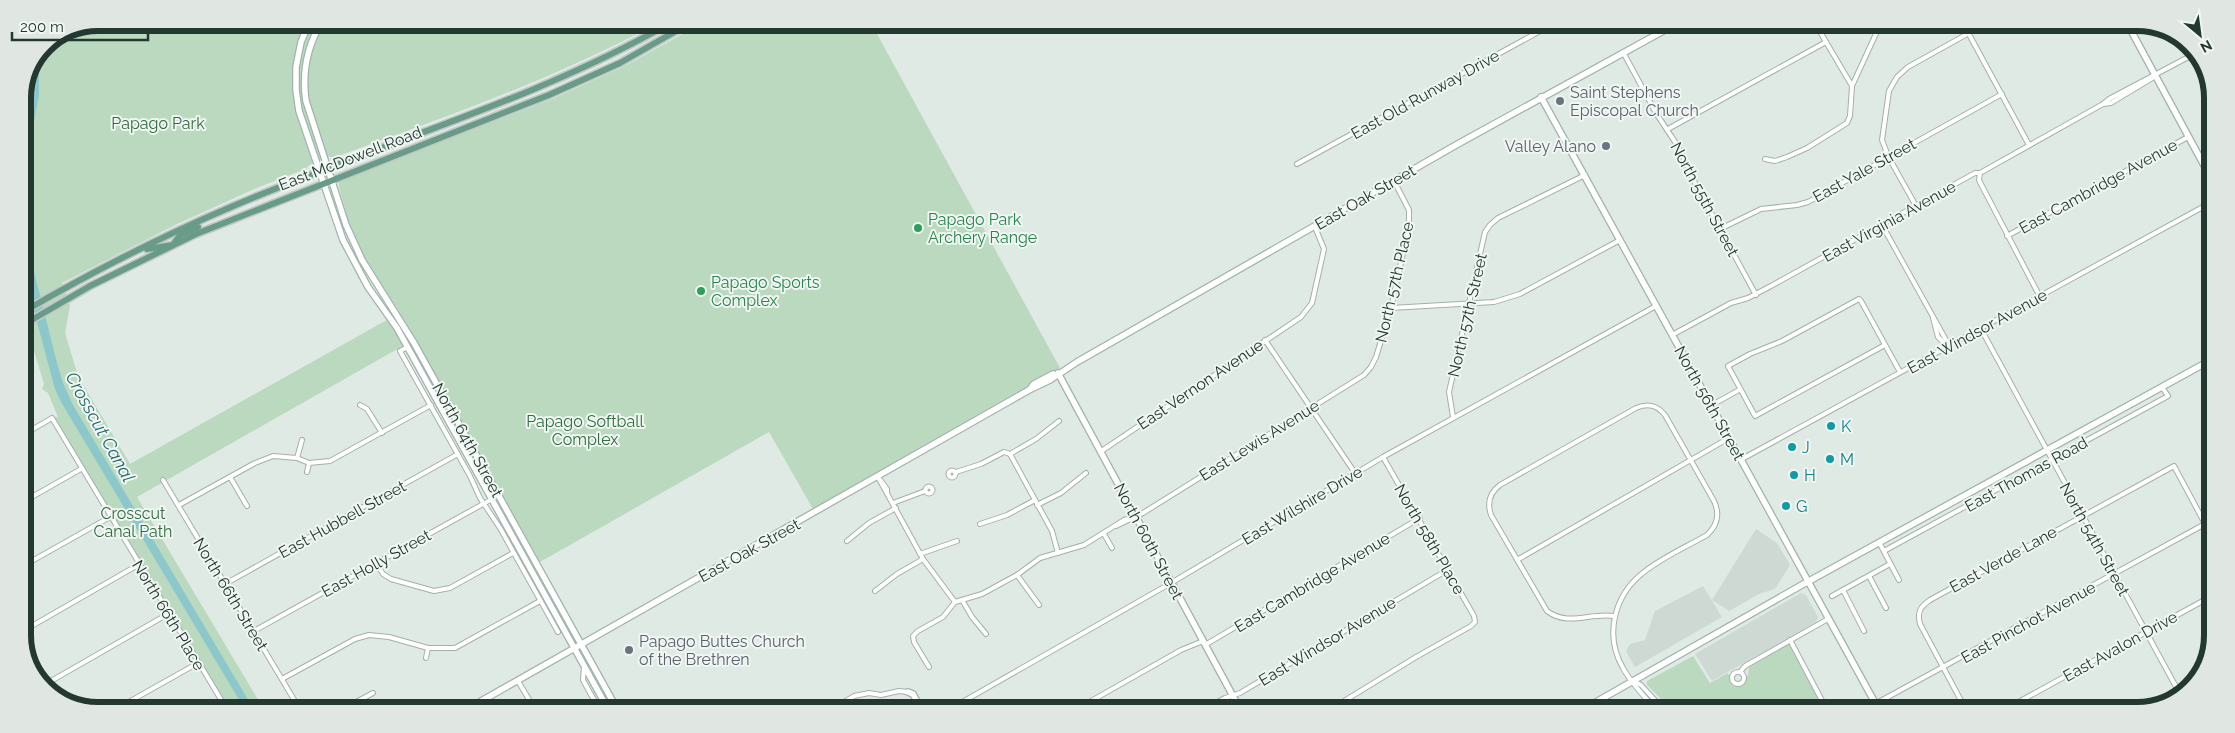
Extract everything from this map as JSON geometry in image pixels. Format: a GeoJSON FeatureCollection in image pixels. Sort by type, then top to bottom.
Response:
{"type":"FeatureCollection","features":[{"type":"Feature","properties":{"kind":"main road","name":"North 64th Street"},"geometry":{"type":"LineString","coordinates":[[306,31],[297,57],[296,90],[299,111],[343,240],[364,281],[408,347],[605,702]]}},
{"type":"Feature","properties":{"kind":"main road","name":"North 64th Street"},"geometry":{"type":"LineString","coordinates":[[318,31],[310,49],[304,88],[308,110],[348,231],[371,277],[408,332],[614,702]]}},
{"type":"Feature","properties":{"kind":"main road","name":"East McDowell Road"},"geometry":{"type":"LineString","coordinates":[[31,308],[128,255],[215,214],[557,80],[638,42],[657,31]]}},
{"type":"Feature","properties":{"kind":"main road","name":"East McDowell Road"},"geometry":{"type":"LineString","coordinates":[[31,320],[90,286],[173,245],[331,179],[549,96],[620,63],[676,31]]}},
{"type":"Feature","properties":{"kind":"main road","name":"East Oak Street"},"geometry":{"type":"LineString","coordinates":[[480,702],[1028,390],[1050,380],[1058,373],[1541,97],[1661,31]]}},
{"type":"Feature","properties":{"kind":"main road"},"geometry":{"type":"LineString","coordinates":[[2131,31],[2204,166]]}},
{"type":"Feature","properties":{"kind":"main road","name":"North 56th Street"},"geometry":{"type":"LineString","coordinates":[[1541,97],[1874,702]]}},
{"type":"Feature","properties":{"kind":"main road"},"geometry":{"type":"LineString","coordinates":[[128,255],[155,247],[173,245],[180,235],[197,227],[215,214]]}},
{"type":"Feature","properties":{"kind":"main road"},"geometry":{"type":"LineString","coordinates":[[364,281],[371,277]]}},
{"type":"Feature","properties":{"kind":"main road","name":"East Thomas Road"},"geometry":{"type":"LineString","coordinates":[[1595,702],[1879,542],[2204,364]]}},
{"type":"Feature","properties":{"kind":"main road","name":"North 60th Street"},"geometry":{"type":"LineString","coordinates":[[1058,373],[1236,702]]}},
{"type":"Feature","properties":{"kind":"main road"},"geometry":{"type":"LineString","coordinates":[[908,692],[913,694],[917,702]]}},
{"type":"Feature","properties":{"kind":"street","name":"East Old Runway Drive"},"geometry":{"type":"LineString","coordinates":[[1297,164],[1540,31]]}},
{"type":"Feature","properties":{"kind":"street"},"geometry":{"type":"LineString","coordinates":[[1820,31],[1852,86]]}},
{"type":"Feature","properties":{"kind":"street"},"geometry":{"type":"LineString","coordinates":[[1765,159],[1775,162],[1787,157],[1807,148],[1846,123],[1850,116],[1852,86],[1877,31]]}},
{"type":"Feature","properties":{"kind":"street"},"geometry":{"type":"LineString","coordinates":[[1916,206],[1888,156],[1882,140],[1889,91],[1897,77],[1912,64],[1969,33],[2029,145]]}},
{"type":"Feature","properties":{"kind":"street"},"geometry":{"type":"LineString","coordinates":[[1668,130],[1826,42]]}},
{"type":"Feature","properties":{"kind":"street","name":"North 55th Street"},"geometry":{"type":"LineString","coordinates":[[1623,52],[1656,113],[1668,130],[1756,295]]}},
{"type":"Feature","properties":{"kind":"street","name":"East Virginia Avenue"},"geometry":{"type":"LineString","coordinates":[[1672,335],[1731,303],[1756,295],[1975,173],[1980,173],[2104,104],[2111,103],[2184,60]]}},
{"type":"Feature","properties":{"kind":"street","name":"East Yale Street"},"geometry":{"type":"LineString","coordinates":[[1720,229],[1761,209],[1803,204],[2002,94]]}},
{"type":"Feature","properties":{"kind":"street","name":"East Cambridge Avenue"},"geometry":{"type":"LineString","coordinates":[[2007,236],[2188,137]]}},
{"type":"Feature","properties":{"kind":"street"},"geometry":{"type":"LineString","coordinates":[[1980,173],[1979,180],[2040,296]]}},
{"type":"Feature","properties":{"kind":"street","name":"North 57th Street"},"geometry":{"type":"LineString","coordinates":[[1454,417],[1449,392],[1486,232],[1490,225],[1498,218],[1585,175]]}},
{"type":"Feature","properties":{"kind":"street","name":"North 57th Place"},"geometry":{"type":"LineString","coordinates":[[1376,357],[1391,308],[1409,226],[1409,210],[1394,181]]}},
{"type":"Feature","properties":{"kind":"street","name":"East Windsor Avenue"},"geometry":{"type":"LineString","coordinates":[[1742,459],[2204,206]]}},
{"type":"Feature","properties":{"kind":"street"},"geometry":{"type":"LineString","coordinates":[[1882,225],[1933,318],[1938,330],[1938,337],[1948,347]]}},
{"type":"Feature","properties":{"kind":"street","name":"East Vernon Avenue"},"geometry":{"type":"LineString","coordinates":[[1100,452],[1301,317],[1312,303],[1324,249],[1315,227]]}},
{"type":"Feature","properties":{"kind":"street"},"geometry":{"type":"LineString","coordinates":[[1391,308],[1494,302],[1520,294],[1620,240]]}},
{"type":"Feature","properties":{"kind":"street"},"geometry":{"type":"LineString","coordinates":[[1885,345],[1755,416],[1739,390],[1728,366],[1750,354],[1782,341],[1859,299],[1885,345],[1900,372]]}},
{"type":"Feature","properties":{"kind":"street","name":"East Wilshire Drive"},"geometry":{"type":"LineString","coordinates":[[962,702],[1171,583],[1383,457],[1656,306]]}},
{"type":"Feature","properties":{"kind":"street","name":"North 54th Street"},"geometry":{"type":"LineString","coordinates":[[1981,329],[2177,689]]}},
{"type":"Feature","properties":{"kind":"street"},"geometry":{"type":"LineString","coordinates":[[1265,340],[1355,473]]}},
{"type":"Feature","properties":{"kind":"street","name":"North 64th Street"},"geometry":{"type":"LineString","coordinates":[[408,347],[400,351],[484,504],[558,632]]}},
{"type":"Feature","properties":{"kind":"street","name":"East Lewis Avenue"},"geometry":{"type":"LineString","coordinates":[[955,602],[982,594],[1016,575],[1040,558],[1084,545],[1129,518],[1136,517],[1364,374],[1372,367],[1376,357]]}},
{"type":"Feature","properties":{"kind":"street","name":"East Thomas Road"},"geometry":{"type":"LineString","coordinates":[[1884,551],[2168,396],[2162,387]]}},
{"type":"Feature","properties":{"kind":"street"},"geometry":{"type":"LineString","coordinates":[[1712,406],[1739,390]]}},
{"type":"Feature","properties":{"kind":"street"},"geometry":{"type":"LineString","coordinates":[[360,405],[367,409],[382,433]]}},
{"type":"Feature","properties":{"kind":"street"},"geometry":{"type":"LineString","coordinates":[[1614,616],[1605,615],[1563,619],[1550,613],[1544,606],[1491,515],[1489,500],[1491,494],[1500,485],[1636,408],[1646,405],[1656,407],[1665,415],[1716,505],[1717,520],[1707,535],[1651,567],[1636,579],[1624,595],[1614,616],[1616,654],[1625,672],[1650,702]]}},
{"type":"Feature","properties":{"kind":"street"},"geometry":{"type":"LineString","coordinates":[[179,505],[263,459],[273,456],[297,458],[309,463],[330,461],[431,406]]}},
{"type":"Feature","properties":{"kind":"street","name":"North 66th Place"},"geometry":{"type":"LineString","coordinates":[[31,430],[52,418],[138,565],[222,702]]}},
{"type":"Feature","properties":{"kind":"street"},"geometry":{"type":"LineString","coordinates":[[1010,454],[1036,439],[1059,421]]}},
{"type":"Feature","properties":{"kind":"street"},"geometry":{"type":"LineString","coordinates":[[1517,560],[1730,438]]}},
{"type":"Feature","properties":{"kind":"street"},"geometry":{"type":"LineString","coordinates":[[297,458],[302,440]]}},
{"type":"Feature","properties":{"kind":"street"},"geometry":{"type":"LineString","coordinates":[[956,472],[981,464],[1004,452],[1010,454],[1052,532],[1058,554]]}},
{"type":"Feature","properties":{"kind":"street","name":"East Hubbell Street"},"geometry":{"type":"LineString","coordinates":[[225,584],[458,454]]}},
{"type":"Feature","properties":{"kind":"street","name":"North 58th Place"},"geometry":{"type":"LineString","coordinates":[[1344,702],[1475,622],[1474,616],[1420,518],[1403,494],[1383,457]]}},
{"type":"Feature","properties":{"kind":"street"},"geometry":{"type":"LineString","coordinates":[[307,472],[309,463]]}},
{"type":"Feature","properties":{"kind":"street","name":"East Verde Lane"},"geometry":{"type":"LineString","coordinates":[[1943,668],[1920,624],[1918,615],[1921,607],[1930,600],[2082,515],[2174,466],[2204,522]]}},
{"type":"Feature","properties":{"kind":"street"},"geometry":{"type":"LineString","coordinates":[[31,497],[81,469]]}},
{"type":"Feature","properties":{"kind":"street"},"geometry":{"type":"LineString","coordinates":[[1037,505],[1061,492],[1086,473]]}},
{"type":"Feature","properties":{"kind":"street"},"geometry":{"type":"LineString","coordinates":[[230,477],[247,506]]}},
{"type":"Feature","properties":{"kind":"street"},"geometry":{"type":"LineString","coordinates":[[878,477],[879,482],[896,508],[923,559],[955,602],[943,617],[918,631],[914,636],[914,642],[929,666]]}},
{"type":"Feature","properties":{"kind":"street","name":"North 66th Street"},"geometry":{"type":"LineString","coordinates":[[163,480],[295,702]]}},
{"type":"Feature","properties":{"kind":"street"},"geometry":{"type":"LineString","coordinates":[[893,503],[925,491]]}},
{"type":"Feature","properties":{"kind":"street","name":"East Holly Street"},"geometry":{"type":"LineString","coordinates":[[254,631],[499,495]]}},
{"type":"Feature","properties":{"kind":"street"},"geometry":{"type":"LineString","coordinates":[[980,524],[1007,515],[1035,500]]}},
{"type":"Feature","properties":{"kind":"street"},"geometry":{"type":"LineString","coordinates":[[847,541],[869,523],[896,508]]}},
{"type":"Feature","properties":{"kind":"street"},"geometry":{"type":"LineString","coordinates":[[31,561],[110,517]]}},
{"type":"Feature","properties":{"kind":"street","name":"East Cambridge Avenue"},"geometry":{"type":"LineString","coordinates":[[1089,702],[1181,650],[1204,643],[1420,518]]}},
{"type":"Feature","properties":{"kind":"street","name":"East Pinchot Avenue"},"geometry":{"type":"LineString","coordinates":[[1885,702],[1943,668],[2204,525]]}},
{"type":"Feature","properties":{"kind":"street"},"geometry":{"type":"LineString","coordinates":[[1104,534],[1112,548]]}},
{"type":"Feature","properties":{"kind":"street"},"geometry":{"type":"LineString","coordinates":[[920,554],[957,541]]}},
{"type":"Feature","properties":{"kind":"street"},"geometry":{"type":"LineString","coordinates":[[1879,542],[1899,580]]}},
{"type":"Feature","properties":{"kind":"street"},"geometry":{"type":"LineString","coordinates":[[376,563],[386,577],[439,591],[450,588],[514,553]]}},
{"type":"Feature","properties":{"kind":"street"},"geometry":{"type":"LineString","coordinates":[[874,591],[897,574],[923,559]]}},
{"type":"Feature","properties":{"kind":"street"},"geometry":{"type":"LineString","coordinates":[[1832,596],[1890,564]]}},
{"type":"Feature","properties":{"kind":"street"},"geometry":{"type":"LineString","coordinates":[[31,626],[138,565]]}},
{"type":"Feature","properties":{"kind":"street","name":"East Windsor Avenue"},"geometry":{"type":"LineString","coordinates":[[1220,702],[1336,638],[1369,615],[1448,570]]}},
{"type":"Feature","properties":{"kind":"street"},"geometry":{"type":"LineString","coordinates":[[1016,575],[1038,604]]}},
{"type":"Feature","properties":{"kind":"street"},"geometry":{"type":"LineString","coordinates":[[1869,576],[1886,608]]}},
{"type":"Feature","properties":{"kind":"street"},"geometry":{"type":"LineString","coordinates":[[1843,590],[1864,632]]}},
{"type":"Feature","properties":{"kind":"street"},"geometry":{"type":"LineString","coordinates":[[962,600],[972,617],[986,634]]}},
{"type":"Feature","properties":{"kind":"street","name":"East Avalon Drive"},"geometry":{"type":"LineString","coordinates":[[2019,702],[2204,600]]}},
{"type":"Feature","properties":{"kind":"street"},"geometry":{"type":"LineString","coordinates":[[282,679],[364,636],[378,635],[428,648],[455,648],[540,601]]}},
{"type":"Feature","properties":{"kind":"street"},"geometry":{"type":"LineString","coordinates":[[50,681],[168,614]]}},
{"type":"Feature","properties":{"kind":"street"},"geometry":{"type":"LineString","coordinates":[[1740,672],[1745,666],[1828,619]]}},
{"type":"Feature","properties":{"kind":"street"},"geometry":{"type":"LineString","coordinates":[[1790,640],[1823,702]]}},
{"type":"Feature","properties":{"kind":"street"},"geometry":{"type":"LineString","coordinates":[[426,658],[428,648]]}},
{"type":"Feature","properties":{"kind":"street"},"geometry":{"type":"LineString","coordinates":[[129,702],[198,663]]}},
{"type":"Feature","properties":{"kind":"street","name":"North 64th Street"},"geometry":{"type":"LineString","coordinates":[[584,664],[583,677],[596,702]]}},
{"type":"Feature","properties":{"kind":"street"},"geometry":{"type":"LineString","coordinates":[[1943,668],[1962,702]]}},
{"type":"Feature","properties":{"kind":"street"},"geometry":{"type":"LineString","coordinates":[[518,681],[530,702]]}},
{"type":"Feature","properties":{"kind":"street"},"geometry":{"type":"LineString","coordinates":[[1633,681],[1641,685],[1657,702]]}},
{"type":"Feature","properties":{"kind":"street"},"geometry":{"type":"LineString","coordinates":[[844,702],[854,696],[868,693],[882,695],[899,691],[908,692]]}},
{"type":"Feature","properties":{"kind":"street"},"geometry":{"type":"LineString","coordinates":[[356,702],[373,693]]}},
{"type":"Feature","properties":{"kind":"street"},"geometry":{"type":"LineString","coordinates":[[1602,698],[1604,702]]}},
{"type":"Feature","properties":{"kind":"shaded area"},"geometry":{"type":"Polygon","coordinates":[[[1756,529],[1777,543],[1790,565],[1775,589],[1759,594],[1729,611],[1712,600],[1756,529]]]}},
{"type":"Feature","properties":{"kind":"shaded area"},"geometry":{"type":"Polygon","coordinates":[[[1703,586],[1722,617],[1635,667],[1626,651],[1630,644],[1645,640],[1655,611],[1703,586]]]}},
{"type":"Feature","properties":{"kind":"shaded area"},"geometry":{"type":"Polygon","coordinates":[[[1801,593],[1806,595],[1818,617],[1816,622],[1712,681],[1695,654],[1801,593]]]}},
{"type":"Feature","properties":{"kind":"green space","name":"Papago Sports Complex"},"geometry":{"type":"Polygon","coordinates":[[[98,31],[642,31],[578,62],[498,96],[333,158],[327,156],[306,169],[259,187],[175,225],[62,283],[70,306],[65,333],[78,376],[130,464],[385,321],[401,315],[363,256],[352,234],[339,181],[550,100],[627,65],[688,31],[875,31],[1060,368],[813,509],[769,432],[540,562],[415,339],[137,497],[259,702],[222,702],[52,418],[58,417],[48,393],[42,389],[44,384],[31,341],[31,98],[36,73],[51,51],[73,36],[98,31]]]}},
{"type":"Feature","properties":{"kind":"green space"},"geometry":{"type":"Polygon","coordinates":[[[1789,644],[1820,702],[1664,702],[1647,685],[1647,681],[1693,656],[1710,683],[1728,673],[1733,686],[1748,676],[1749,667],[1789,644]]]}},
{"type":"Feature","properties":{"kind":"water"},"geometry":{"type":"Polygon","coordinates":[[[39,68],[39,96],[31,135],[31,98],[36,73],[39,68]]]}},
{"type":"Feature","properties":{"kind":"water"},"geometry":{"type":"Polygon","coordinates":[[[31,260],[57,363],[63,383],[73,405],[249,702],[240,702],[55,389],[31,300],[31,260]]]}},
{"type":"Feature","properties":{"kind":"place","name":"Saint Stephens Episcopal Church"},"geometry":{"type":"Point","coordinates":[1560,101]}},
{"type":"Feature","properties":{"kind":"place","name":"Valley Alano"},"geometry":{"type":"Point","coordinates":[1606,146]}},
{"type":"Feature","properties":{"kind":"place","name":"Papago Park Archery Range"},"geometry":{"type":"Point","coordinates":[918,228]}},
{"type":"Feature","properties":{"kind":"place","name":"Papago Sports Complex"},"geometry":{"type":"Point","coordinates":[701,291]}},
{"type":"Feature","properties":{"kind":"place","name":"K"},"geometry":{"type":"Point","coordinates":[1831,426]}},
{"type":"Feature","properties":{"kind":"place","name":"J"},"geometry":{"type":"Point","coordinates":[1792,447]}},
{"type":"Feature","properties":{"kind":"place","name":"M"},"geometry":{"type":"Point","coordinates":[1830,459]}},
{"type":"Feature","properties":{"kind":"place","name":"H"},"geometry":{"type":"Point","coordinates":[1794,475]}},
{"type":"Feature","properties":{"kind":"place","name":"G"},"geometry":{"type":"Point","coordinates":[1786,506]}},
{"type":"Feature","properties":{"kind":"place","name":"Papago Buttes Church of the Brethren"},"geometry":{"type":"Point","coordinates":[629,650]}},
{"type":"Feature","properties":{"kind":"park label","name":"Papago Park"},"geometry":{"type":"Point","coordinates":[158,123]}},
{"type":"Feature","properties":{"kind":"park label","name":"Papago Softball Complex"},"geometry":{"type":"Point","coordinates":[585,430]}},
{"type":"Feature","properties":{"kind":"park label","name":"Crosscut Canal Path"},"geometry":{"type":"Point","coordinates":[133,522]}},
{"type":"Feature","properties":{"kind":"water label","name":"Crosscut Canal"},"geometry":{"type":"Point","coordinates":[100,427]}}]}
